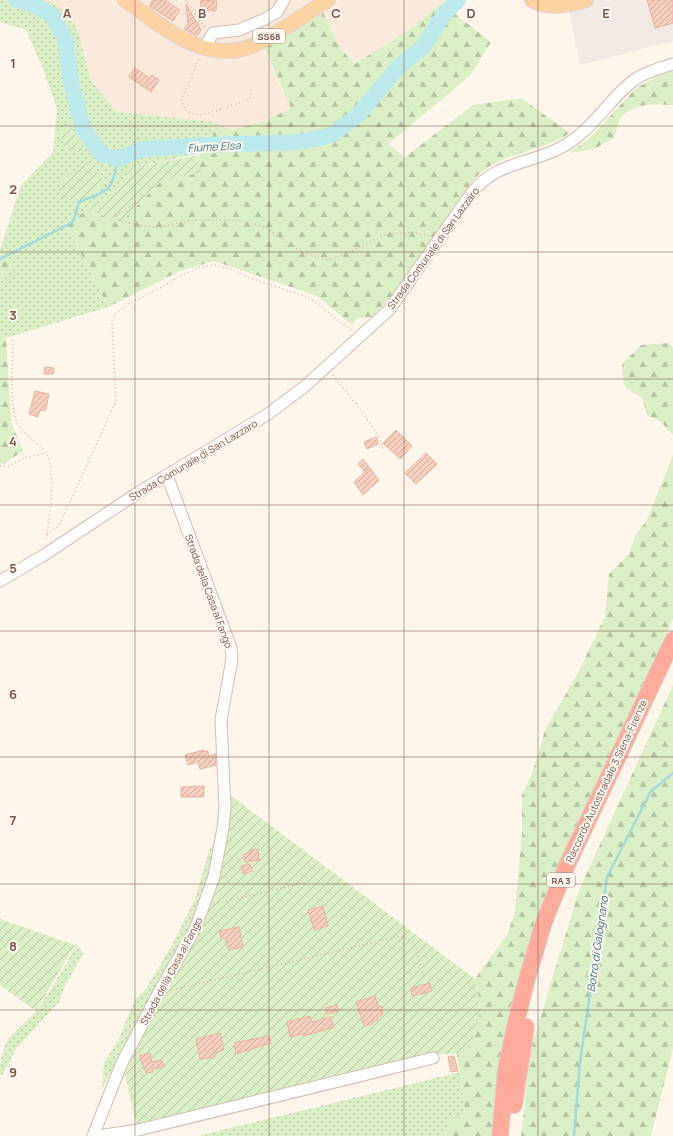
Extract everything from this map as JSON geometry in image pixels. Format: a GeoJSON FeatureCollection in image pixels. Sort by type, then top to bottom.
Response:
{"type":"FeatureCollection","features":[{"type":"Feature","properties":{"kind":"highway","name":"Raccordo Autostradale 3 Siena-Firenze"},"geometry":{"type":"LineString","coordinates":[[500,1136],[506,1070],[526,982],[544,922],[567,865],[673,640]]}},
{"type":"Feature","properties":{"kind":"highway","name":"Raccordo Autostradale 3 Siena-Firenze"},"geometry":{"type":"LineString","coordinates":[[511,1136],[515,1094],[530,1008],[561,907],[575,872],[673,665]]}},
{"type":"Feature","properties":{"kind":"main road","name":"SS68"},"geometry":{"type":"LineString","coordinates":[[125,0],[180,37],[207,42],[229,51],[249,47],[328,0]]}},
{"type":"Feature","properties":{"kind":"main road"},"geometry":{"type":"LineString","coordinates":[[532,0],[542,5],[553,6],[586,0]]}},
{"type":"Feature","properties":{"kind":"street"},"geometry":{"type":"LineString","coordinates":[[207,42],[216,32],[239,30],[270,17],[282,5]]}},
{"type":"Feature","properties":{"kind":"street","name":"Strada Comunale di San Lazzaro"},"geometry":{"type":"LineString","coordinates":[[0,581],[44,555],[79,530],[167,475],[268,414],[290,398],[327,368],[360,338],[395,302],[471,194],[485,178],[501,168],[552,152],[566,144],[591,126],[633,80],[673,64]]}},
{"type":"Feature","properties":{"kind":"street","name":"Strada della Casa al Fango"},"geometry":{"type":"LineString","coordinates":[[93,1136],[121,1065],[158,994],[196,928],[214,876],[223,828],[224,808],[221,720],[232,659],[231,648],[167,475]]}},
{"type":"Feature","properties":{"kind":"street"},"geometry":{"type":"LineString","coordinates":[[98,1136],[138,1130],[432,1058]]}},
{"type":"Feature","properties":{"kind":"path"},"geometry":{"type":"LineString","coordinates":[[186,0],[207,42],[182,98],[182,102],[188,112],[202,115],[239,103],[248,99],[251,95],[251,90]]}},
{"type":"Feature","properties":{"kind":"path"},"geometry":{"type":"LineString","coordinates":[[136,202],[116,216],[120,221],[156,228],[194,220],[237,220],[265,226],[303,253],[329,260],[352,251],[384,235],[413,232],[427,235],[438,241]]}},
{"type":"Feature","properties":{"kind":"path"},"geometry":{"type":"LineString","coordinates":[[47,534],[59,526],[116,401],[112,320],[115,314],[128,304],[164,286],[180,276],[200,267],[214,265],[232,269],[247,277],[308,297],[360,338]]}},
{"type":"Feature","properties":{"kind":"path"},"geometry":{"type":"LineString","coordinates":[[12,340],[13,404],[17,424],[46,453],[52,468],[44,555]]}},
{"type":"Feature","properties":{"kind":"path"},"geometry":{"type":"LineString","coordinates":[[327,368],[374,431],[381,442],[383,451]]}},
{"type":"Feature","properties":{"kind":"path"},"geometry":{"type":"LineString","coordinates":[[0,466],[9,466],[24,458],[46,453]]}},
{"type":"Feature","properties":{"kind":"path"},"geometry":{"type":"LineString","coordinates":[[204,906],[307,882]]}},
{"type":"Feature","properties":{"kind":"path"},"geometry":{"type":"LineString","coordinates":[[158,994],[401,936],[412,941],[416,947],[424,978]]}},
{"type":"Feature","properties":{"kind":"shaded area"},"geometry":{"type":"Polygon","coordinates":[[[46,0],[454,0],[441,3],[410,29],[356,64],[340,48],[322,10],[263,45],[274,73],[291,108],[264,121],[231,130],[214,122],[117,112],[91,81],[78,31],[46,0]]]}},
{"type":"Feature","properties":{"kind":"shaded area"},"geometry":{"type":"Polygon","coordinates":[[[567,0],[673,0],[673,41],[580,65],[567,0]]]}},
{"type":"Feature","properties":{"kind":"green space"},"geometry":{"type":"Polygon","coordinates":[[[0,0],[46,0],[64,10],[78,31],[91,81],[117,112],[214,122],[212,151],[130,168],[120,188],[66,225],[108,307],[6,338],[0,335],[0,283],[16,266],[0,249],[21,185],[53,152],[57,109],[42,66],[26,30],[0,22],[0,0]]]}},
{"type":"Feature","properties":{"kind":"green space"},"geometry":{"type":"Polygon","coordinates":[[[441,3],[491,42],[470,76],[388,144],[405,157],[473,105],[521,98],[570,133],[548,144],[502,160],[481,172],[469,186],[394,293],[372,317],[357,318],[352,325],[317,296],[214,261],[180,271],[108,307],[66,225],[88,209],[120,223],[160,182],[201,172],[194,156],[212,151],[214,122],[231,130],[264,121],[291,108],[263,45],[322,10],[340,48],[355,64],[410,29],[441,3]]]}},
{"type":"Feature","properties":{"kind":"green space"},"geometry":{"type":"Polygon","coordinates":[[[673,71],[673,105],[644,105],[630,110],[624,114],[620,120],[614,138],[594,149],[569,153],[590,138],[636,88],[662,74],[673,71]]]}},
{"type":"Feature","properties":{"kind":"green space"},"geometry":{"type":"Polygon","coordinates":[[[66,121],[82,145],[83,151],[73,153],[64,149],[61,134],[66,121]]]}},
{"type":"Feature","properties":{"kind":"green space"},"geometry":{"type":"Polygon","coordinates":[[[194,156],[202,172],[160,182],[120,223],[88,209],[120,188],[130,168],[194,156]]]}},
{"type":"Feature","properties":{"kind":"green space"},"geometry":{"type":"Polygon","coordinates":[[[88,162],[107,184],[77,203],[60,195],[59,181],[88,162]]]}},
{"type":"Feature","properties":{"kind":"green space"},"geometry":{"type":"Polygon","coordinates":[[[0,249],[17,266],[0,283],[0,249]]]}},
{"type":"Feature","properties":{"kind":"green space"},"geometry":{"type":"Polygon","coordinates":[[[0,335],[6,338],[11,422],[23,451],[3,464],[0,463],[0,335]]]}},
{"type":"Feature","properties":{"kind":"green space"},"geometry":{"type":"Polygon","coordinates":[[[669,343],[673,348],[673,435],[660,421],[647,415],[642,397],[627,388],[623,381],[622,364],[641,345],[669,343]]]}},
{"type":"Feature","properties":{"kind":"green space"},"geometry":{"type":"Polygon","coordinates":[[[673,455],[673,619],[562,858],[493,1136],[443,1136],[451,1119],[465,1114],[457,1054],[460,1053],[481,1009],[475,979],[508,933],[515,912],[522,833],[522,795],[533,771],[545,730],[579,671],[605,616],[609,574],[629,554],[635,536],[647,520],[673,455]]]}},
{"type":"Feature","properties":{"kind":"green space"},"geometry":{"type":"Polygon","coordinates":[[[673,685],[673,1048],[651,1136],[521,1136],[531,1049],[579,890],[673,685]]]}},
{"type":"Feature","properties":{"kind":"green space"},"geometry":{"type":"Polygon","coordinates":[[[226,792],[475,979],[481,1009],[472,1044],[460,1053],[433,1055],[137,1127],[124,1070],[202,918],[226,792]]]}},
{"type":"Feature","properties":{"kind":"green space"},"geometry":{"type":"Polygon","coordinates":[[[216,846],[207,885],[195,918],[102,1088],[104,1062],[118,1041],[135,999],[145,990],[171,947],[195,899],[210,848],[216,846]]]}},
{"type":"Feature","properties":{"kind":"green space"},"geometry":{"type":"Polygon","coordinates":[[[0,919],[75,945],[36,1011],[0,985],[0,919]]]}},
{"type":"Feature","properties":{"kind":"green space"},"geometry":{"type":"Polygon","coordinates":[[[75,945],[80,947],[83,954],[65,986],[59,1002],[18,1046],[3,1074],[0,1075],[3,1053],[10,1038],[40,1006],[63,969],[75,945]]]}},
{"type":"Feature","properties":{"kind":"green space"},"geometry":{"type":"Polygon","coordinates":[[[460,1072],[465,1114],[451,1119],[443,1136],[198,1136],[460,1072]]]}},
{"type":"Feature","properties":{"kind":"building"},"geometry":{"type":"Polygon","coordinates":[[[153,0],[165,0],[180,10],[173,21],[149,6],[153,0]]]}},
{"type":"Feature","properties":{"kind":"building"},"geometry":{"type":"Polygon","coordinates":[[[201,0],[217,1],[216,11],[200,9],[201,0]]]}},
{"type":"Feature","properties":{"kind":"building"},"geometry":{"type":"Polygon","coordinates":[[[647,0],[673,0],[673,23],[655,28],[647,0]]]}},
{"type":"Feature","properties":{"kind":"building"},"geometry":{"type":"Polygon","coordinates":[[[186,4],[201,30],[197,36],[184,29],[188,24],[186,4]]]}},
{"type":"Feature","properties":{"kind":"building"},"geometry":{"type":"Polygon","coordinates":[[[135,68],[150,78],[152,75],[159,80],[151,92],[129,77],[135,68]]]}},
{"type":"Feature","properties":{"kind":"building"},"geometry":{"type":"Polygon","coordinates":[[[45,367],[54,368],[53,374],[44,374],[45,367]]]}},
{"type":"Feature","properties":{"kind":"building"},"geometry":{"type":"Polygon","coordinates":[[[35,391],[49,394],[46,409],[44,411],[40,410],[38,417],[29,414],[35,391]]]}},
{"type":"Feature","properties":{"kind":"building"},"geometry":{"type":"Polygon","coordinates":[[[396,430],[412,446],[400,459],[383,443],[396,430]]]}},
{"type":"Feature","properties":{"kind":"building"},"geometry":{"type":"Polygon","coordinates":[[[376,437],[378,444],[367,449],[364,442],[376,437]]]}},
{"type":"Feature","properties":{"kind":"building"},"geometry":{"type":"Polygon","coordinates":[[[426,453],[437,464],[416,484],[405,473],[426,453]]]}},
{"type":"Feature","properties":{"kind":"building"},"geometry":{"type":"Polygon","coordinates":[[[363,459],[379,480],[363,495],[354,482],[365,472],[358,464],[363,459]]]}},
{"type":"Feature","properties":{"kind":"building"},"geometry":{"type":"Polygon","coordinates":[[[204,750],[204,752],[208,751],[209,756],[216,754],[216,765],[200,769],[198,762],[188,765],[185,755],[204,750]]]}},
{"type":"Feature","properties":{"kind":"building"},"geometry":{"type":"Polygon","coordinates":[[[204,786],[204,797],[181,797],[181,787],[204,786]]]}},
{"type":"Feature","properties":{"kind":"building"},"geometry":{"type":"Polygon","coordinates":[[[258,849],[259,860],[245,862],[243,855],[251,852],[251,850],[258,849]]]}},
{"type":"Feature","properties":{"kind":"building"},"geometry":{"type":"Polygon","coordinates":[[[250,864],[252,871],[243,874],[241,866],[250,864]]]}},
{"type":"Feature","properties":{"kind":"building"},"geometry":{"type":"Polygon","coordinates":[[[323,906],[328,926],[314,930],[308,910],[323,906]]]}},
{"type":"Feature","properties":{"kind":"building"},"geometry":{"type":"Polygon","coordinates":[[[239,927],[243,947],[229,950],[225,938],[221,939],[219,931],[239,927]]]}},
{"type":"Feature","properties":{"kind":"building"},"geometry":{"type":"Polygon","coordinates":[[[430,983],[432,991],[412,996],[411,988],[430,983]]]}},
{"type":"Feature","properties":{"kind":"building"},"geometry":{"type":"Polygon","coordinates":[[[375,996],[378,1007],[381,1006],[383,1015],[377,1017],[378,1020],[372,1022],[372,1024],[364,1026],[356,1002],[375,996]]]}},
{"type":"Feature","properties":{"kind":"building"},"geometry":{"type":"Polygon","coordinates":[[[337,1005],[339,1011],[327,1014],[325,1008],[337,1005]]]}},
{"type":"Feature","properties":{"kind":"building"},"geometry":{"type":"Polygon","coordinates":[[[310,1016],[312,1022],[331,1017],[334,1027],[304,1036],[303,1034],[290,1037],[287,1022],[310,1016]]]}},
{"type":"Feature","properties":{"kind":"building"},"geometry":{"type":"Polygon","coordinates":[[[220,1033],[224,1050],[214,1053],[215,1057],[200,1059],[196,1039],[220,1033]]]}},
{"type":"Feature","properties":{"kind":"building"},"geometry":{"type":"Polygon","coordinates":[[[269,1036],[271,1043],[236,1054],[234,1043],[269,1036]]]}},
{"type":"Feature","properties":{"kind":"building"},"geometry":{"type":"Polygon","coordinates":[[[150,1053],[152,1062],[162,1060],[164,1067],[152,1069],[153,1072],[146,1073],[139,1056],[150,1053]]]}},
{"type":"Feature","properties":{"kind":"building"},"geometry":{"type":"Polygon","coordinates":[[[454,1056],[458,1071],[451,1072],[448,1057],[454,1056]]]}},
{"type":"Feature","properties":{"kind":"waterway","name":"Fiume Elsa"},"geometry":{"type":"LineString","coordinates":[[16,0],[33,4],[54,17],[66,41],[70,78],[83,129],[101,154],[118,159],[142,149],[300,142],[332,135],[358,115],[400,65],[423,47],[444,14],[458,0]]}},
{"type":"Feature","properties":{"kind":"waterway"},"geometry":{"type":"LineString","coordinates":[[0,259],[73,222],[79,202],[103,192],[111,184],[114,178],[118,159]]}},
{"type":"Feature","properties":{"kind":"waterway","name":"Botro di Galognano"},"geometry":{"type":"LineString","coordinates":[[574,1136],[580,1062],[607,877],[651,791],[673,773]]}}]}
